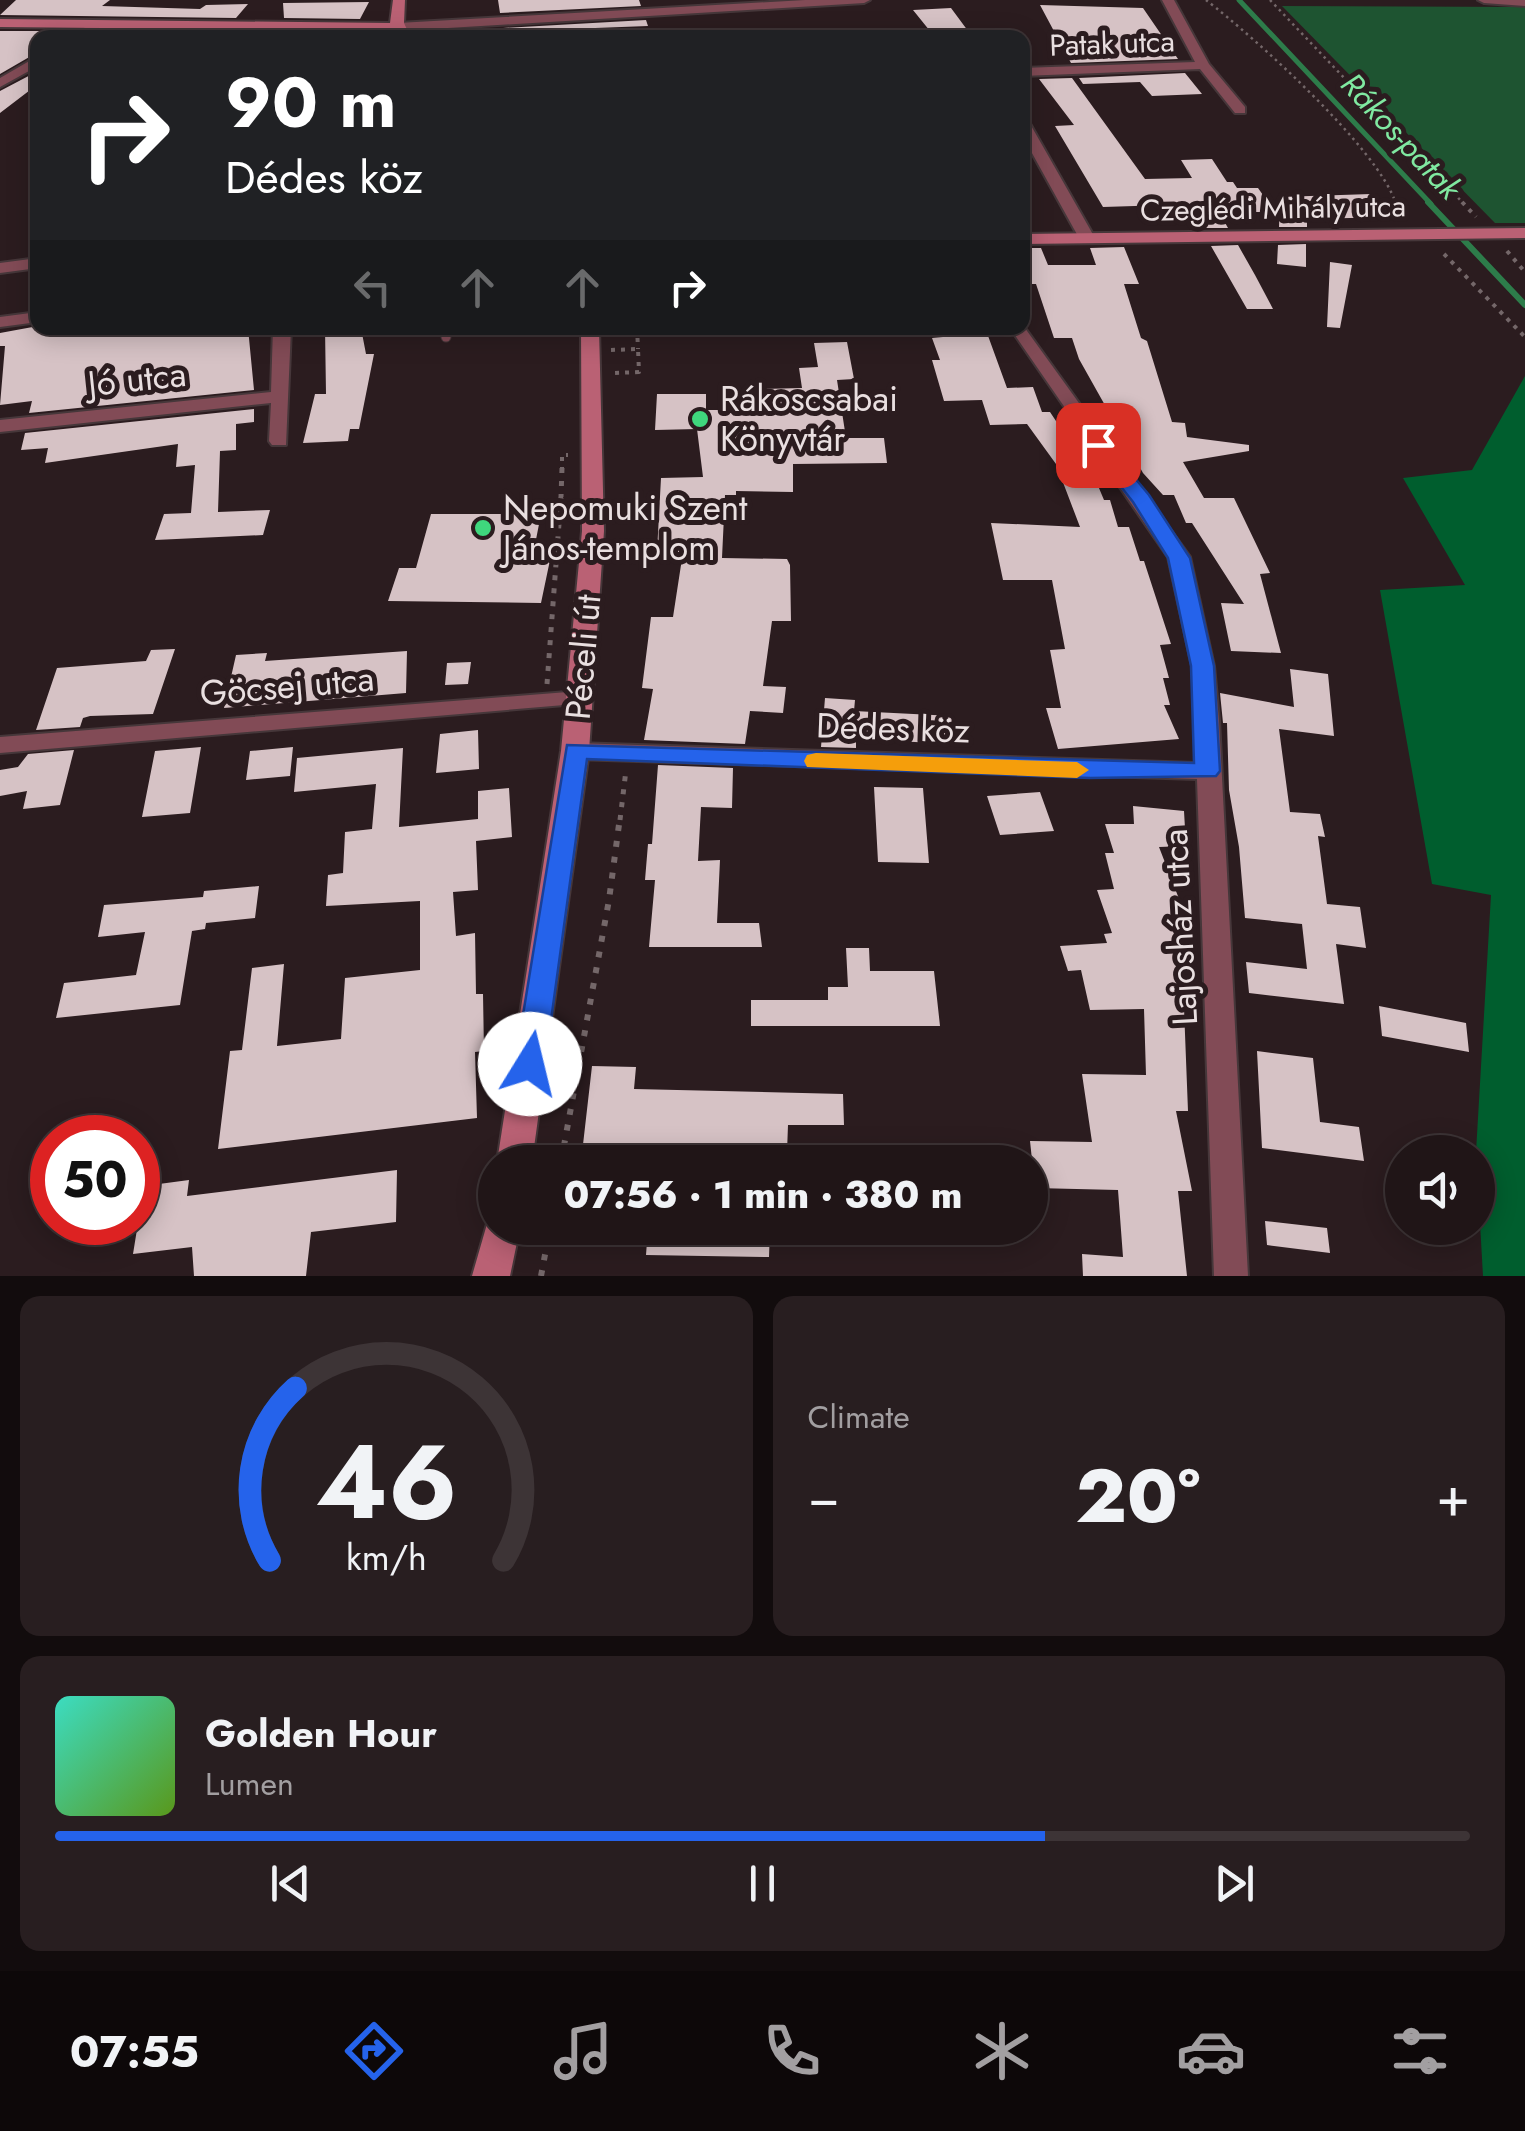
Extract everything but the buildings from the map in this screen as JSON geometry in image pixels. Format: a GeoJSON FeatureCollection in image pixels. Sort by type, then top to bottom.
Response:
{"type":"FeatureCollection","features":[{"type":"Feature","properties":{"kind":"main road"},"geometry":{"type":"LineString","coordinates":[[400,0],[401,30]]}},
{"type":"Feature","properties":{"kind":"main road"},"geometry":{"type":"LineString","coordinates":[[0,23],[314,30]]}},
{"type":"Feature","properties":{"kind":"main road","name":"Czeglédi Mihály utca"},"geometry":{"type":"LineString","coordinates":[[1030,239],[1525,233]]}},
{"type":"Feature","properties":{"kind":"main road","name":"Péceli út"},"geometry":{"type":"LineString","coordinates":[[517,1145],[576,751],[593,531],[590,335]]}},
{"type":"Feature","properties":{"kind":"main road"},"geometry":{"type":"LineString","coordinates":[[491,1276],[498,1245]]}},
{"type":"Feature","properties":{"kind":"street"},"geometry":{"type":"LineString","coordinates":[[417,30],[479,22],[864,0]]}},
{"type":"Feature","properties":{"kind":"street"},"geometry":{"type":"LineString","coordinates":[[1168,0],[1203,65],[1240,110]]}},
{"type":"Feature","properties":{"kind":"street"},"geometry":{"type":"LineString","coordinates":[[1484,0],[1525,3]]}},
{"type":"Feature","properties":{"kind":"street"},"geometry":{"type":"LineString","coordinates":[[479,22],[482,30]]}},
{"type":"Feature","properties":{"kind":"street"},"geometry":{"type":"LineString","coordinates":[[88,30],[96,25]]}},
{"type":"Feature","properties":{"kind":"street"},"geometry":{"type":"LineString","coordinates":[[0,83],[30,65]]}},
{"type":"Feature","properties":{"kind":"street","name":"Patak utca"},"geometry":{"type":"LineString","coordinates":[[1030,72],[1203,65]]}},
{"type":"Feature","properties":{"kind":"street"},"geometry":{"type":"LineString","coordinates":[[1030,136],[1088,238]]}},
{"type":"Feature","properties":{"kind":"street"},"geometry":{"type":"LineString","coordinates":[[0,268],[30,264]]}},
{"type":"Feature","properties":{"kind":"street"},"geometry":{"type":"LineString","coordinates":[[0,322],[30,318]]}},
{"type":"Feature","properties":{"kind":"street"},"geometry":{"type":"LineString","coordinates":[[279,441],[282,335]]}},
{"type":"Feature","properties":{"kind":"street","name":"Lajosház utca"},"geometry":{"type":"LineString","coordinates":[[1024,335],[1179,558],[1203,666],[1231,1276]]}},
{"type":"Feature","properties":{"kind":"street","name":"Jó utca"},"geometry":{"type":"LineString","coordinates":[[0,426],[280,397]]}},
{"type":"Feature","properties":{"kind":"street","name":"Göcsej utca"},"geometry":{"type":"LineString","coordinates":[[0,746],[580,698]]}},
{"type":"Feature","properties":{"kind":"street","name":"Dédes köz"},"geometry":{"type":"LineString","coordinates":[[576,751],[1129,772],[1207,771]]}},
{"type":"Feature","properties":{"kind":"path"},"geometry":{"type":"LineString","coordinates":[[1206,0],[1257,39],[1358,145],[1392,192],[1401,220],[1423,233],[1490,296],[1525,337]]}},
{"type":"Feature","properties":{"kind":"path"},"geometry":{"type":"LineString","coordinates":[[1270,0],[1488,233]]}},
{"type":"Feature","properties":{"kind":"path"},"geometry":{"type":"LineString","coordinates":[[611,373],[639,372],[638,335]]}},
{"type":"Feature","properties":{"kind":"path"},"geometry":{"type":"LineString","coordinates":[[610,350],[638,349]]}},
{"type":"Feature","properties":{"kind":"path"},"geometry":{"type":"LineString","coordinates":[[546,700],[562,455],[571,454]]}},
{"type":"Feature","properties":{"kind":"path"},"geometry":{"type":"LineString","coordinates":[[561,497],[570,497]]}},
{"type":"Feature","properties":{"kind":"path"},"geometry":{"type":"LineString","coordinates":[[564,1145],[610,900],[628,753]]}},
{"type":"Feature","properties":{"kind":"path"},"geometry":{"type":"LineString","coordinates":[[541,1276],[547,1245]]}},
{"type":"Feature","properties":{"kind":"green space"},"geometry":{"type":"Polygon","coordinates":[[[1282,6],[1525,7],[1525,223],[1495,223],[1282,6]]]}},
{"type":"Feature","properties":{"kind":"green space"},"geometry":{"type":"Polygon","coordinates":[[[1525,376],[1525,1276],[1483,1276],[1481,1245],[1495,1245],[1495,1135],[1477,1135],[1491,895],[1432,884],[1380,590],[1465,585],[1403,478],[1472,470],[1525,376]]]}},
{"type":"Feature","properties":{"kind":"waterway","name":"Rákos-patak"},"geometry":{"type":"LineString","coordinates":[[1239,0],[1431,204]]}},
{"type":"Feature","properties":{"kind":"waterway","name":"Rákos-patak"},"geometry":{"type":"LineString","coordinates":[[1428,202],[1525,305]]}},
{"type":"Feature","properties":{"kind":"slow traffic"},"geometry":{"type":"LineString","coordinates":[[816,761],[1077,770]]}},
{"type":"Feature","properties":{"kind":"place","name":"Rákoscsabai Könyvtár"},"geometry":{"type":"Point","coordinates":[700,419]}},
{"type":"Feature","properties":{"kind":"place","name":"Nepomuki Szent János-templom"},"geometry":{"type":"Point","coordinates":[483,528]}},
{"type":"Feature","properties":{"kind":"route"},"geometry":{"type":"LineString","coordinates":[[530,1064],[576,751],[1129,772],[1207,771],[1203,666],[1179,558],[1142,499],[1098,445]]}}]}
